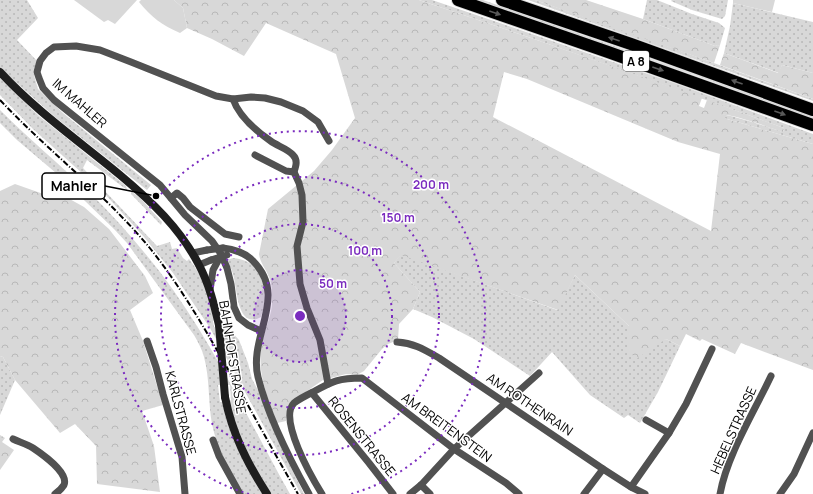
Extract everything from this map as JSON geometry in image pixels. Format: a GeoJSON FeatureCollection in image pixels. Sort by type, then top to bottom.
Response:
{"type":"FeatureCollection","features":[{"type":"Feature","properties":{"kind":"highway","name":"A 8"},"geometry":{"type":"LineString","coordinates":[[458,0],[813,125]]}},
{"type":"Feature","properties":{"kind":"highway","name":"A 8"},"geometry":{"type":"LineString","coordinates":[[502,0],[813,110]]}},
{"type":"Feature","properties":{"kind":"main road","name":"BAHNHOFSTRASSE"},"geometry":{"type":"LineString","coordinates":[[0,72],[41,111],[151,202],[177,229],[193,253],[210,290],[219,325],[225,397],[230,419],[240,446],[267,494]]}},
{"type":"Feature","properties":{"kind":"street","name":"IM MAHLER"},"geometry":{"type":"LineString","coordinates":[[261,331],[248,325],[239,318],[234,307],[228,272],[221,254],[212,241],[185,215],[160,185],[149,175],[54,100],[43,88],[39,78],[38,72],[40,61],[46,52],[54,47],[76,46],[100,50],[205,93],[234,99],[251,97],[265,98],[281,102],[303,111],[318,122],[329,141]]}},
{"type":"Feature","properties":{"kind":"street"},"geometry":{"type":"LineString","coordinates":[[234,99],[236,108],[241,116],[272,142],[294,155],[297,161],[294,172],[300,183],[303,222],[297,246],[300,284],[307,308],[320,340],[328,384],[294,404],[289,413],[292,433],[307,467],[322,494]]}},
{"type":"Feature","properties":{"kind":"street"},"geometry":{"type":"LineString","coordinates":[[255,155],[286,171],[294,172]]}},
{"type":"Feature","properties":{"kind":"street"},"geometry":{"type":"LineString","coordinates":[[171,198],[177,193],[190,207],[225,234],[239,237]]}},
{"type":"Feature","properties":{"kind":"street"},"geometry":{"type":"LineString","coordinates":[[199,265],[213,263],[223,253],[232,249],[250,258],[263,273],[269,290],[269,303],[261,331],[256,360],[259,379],[282,441],[309,494]]}},
{"type":"Feature","properties":{"kind":"street"},"geometry":{"type":"LineString","coordinates":[[193,253],[207,250],[223,253]]}},
{"type":"Feature","properties":{"kind":"street"},"geometry":{"type":"LineString","coordinates":[[210,290],[213,263]]}},
{"type":"Feature","properties":{"kind":"street","name":"KARLSTRASSE"},"geometry":{"type":"LineString","coordinates":[[147,341],[182,457],[185,494]]}},
{"type":"Feature","properties":{"kind":"street","name":"AM ROTHENRAIN"},"geometry":{"type":"LineString","coordinates":[[397,342],[408,342],[419,347],[459,371],[603,469],[645,494]]}},
{"type":"Feature","properties":{"kind":"street"},"geometry":{"type":"LineString","coordinates":[[631,487],[669,433],[686,404],[712,350]]}},
{"type":"Feature","properties":{"kind":"street"},"geometry":{"type":"LineString","coordinates":[[410,494],[421,485],[454,449],[540,373]]}},
{"type":"Feature","properties":{"kind":"street","name":"HEBELSTRASSE"},"geometry":{"type":"LineString","coordinates":[[720,494],[725,475],[738,444],[771,376]]}},
{"type":"Feature","properties":{"kind":"street","name":"AM BREITENSTEIN"},"geometry":{"type":"LineString","coordinates":[[328,384],[348,378],[362,378],[454,449],[506,483],[519,494]]}},
{"type":"Feature","properties":{"kind":"street","name":"ROSENSTRASSE"},"geometry":{"type":"LineString","coordinates":[[312,393],[393,494]]}},
{"type":"Feature","properties":{"kind":"street"},"geometry":{"type":"LineString","coordinates":[[646,420],[669,433]]}},
{"type":"Feature","properties":{"kind":"street"},"geometry":{"type":"LineString","coordinates":[[780,494],[794,474],[813,434]]}},
{"type":"Feature","properties":{"kind":"street"},"geometry":{"type":"LineString","coordinates":[[13,439],[32,447],[52,462],[63,474],[65,480],[64,485],[55,494]]}},
{"type":"Feature","properties":{"kind":"street"},"geometry":{"type":"LineString","coordinates":[[213,440],[219,456],[240,494]]}},
{"type":"Feature","properties":{"kind":"street"},"geometry":{"type":"LineString","coordinates":[[584,494],[603,469]]}},
{"type":"Feature","properties":{"kind":"street"},"geometry":{"type":"LineString","coordinates":[[421,485],[430,494]]}},
{"type":"Feature","properties":{"kind":"green space"},"geometry":{"type":"Polygon","coordinates":[[[0,0],[27,0],[38,18],[17,40],[37,61],[33,72],[38,89],[63,113],[151,185],[147,190],[55,117],[0,68],[0,0]]]}},
{"type":"Feature","properties":{"kind":"green space"},"geometry":{"type":"Polygon","coordinates":[[[74,0],[137,0],[115,24],[108,20],[104,22],[74,0]]]}},
{"type":"Feature","properties":{"kind":"green space"},"geometry":{"type":"Polygon","coordinates":[[[141,0],[174,0],[183,8],[187,28],[180,33],[162,24],[143,7],[139,2],[141,0]]]}},
{"type":"Feature","properties":{"kind":"green space"},"geometry":{"type":"Polygon","coordinates":[[[174,0],[419,0],[702,98],[699,106],[704,108],[707,100],[784,128],[783,132],[741,118],[720,115],[727,119],[813,144],[813,370],[741,343],[735,354],[702,339],[700,341],[686,334],[680,346],[666,339],[636,359],[629,351],[629,326],[575,275],[558,310],[401,255],[394,263],[420,292],[413,309],[399,324],[398,340],[388,344],[382,349],[364,371],[357,375],[346,374],[323,380],[291,402],[286,421],[277,423],[263,382],[260,361],[263,339],[272,303],[271,282],[259,254],[268,209],[314,171],[332,150],[355,118],[336,54],[266,23],[244,56],[187,28],[183,8],[174,0]],[[504,72],[493,117],[711,231],[720,154],[678,142],[527,79],[504,72]]]}},
{"type":"Feature","properties":{"kind":"green space"},"geometry":{"type":"Polygon","coordinates":[[[419,0],[432,0],[677,84],[813,134],[813,144],[727,119],[719,116],[721,114],[737,118],[783,132],[784,128],[537,40],[419,0]]]}},
{"type":"Feature","properties":{"kind":"green space"},"geometry":{"type":"Polygon","coordinates":[[[476,0],[483,0],[813,116],[813,119],[700,77],[476,0]]]}},
{"type":"Feature","properties":{"kind":"green space"},"geometry":{"type":"Polygon","coordinates":[[[528,0],[535,0],[623,30],[813,99],[813,101],[528,0]]]}},
{"type":"Feature","properties":{"kind":"green space"},"geometry":{"type":"Polygon","coordinates":[[[535,0],[586,0],[643,19],[715,46],[720,45],[714,63],[535,0]]]}},
{"type":"Feature","properties":{"kind":"green space"},"geometry":{"type":"Polygon","coordinates":[[[647,0],[657,0],[719,23],[725,28],[720,45],[715,46],[643,19],[647,0]]]}},
{"type":"Feature","properties":{"kind":"green space"},"geometry":{"type":"Polygon","coordinates":[[[728,0],[725,16],[722,19],[692,10],[671,1],[728,0]]]}},
{"type":"Feature","properties":{"kind":"green space"},"geometry":{"type":"Polygon","coordinates":[[[733,0],[775,0],[772,12],[733,3],[733,0]]]}},
{"type":"Feature","properties":{"kind":"green space"},"geometry":{"type":"Polygon","coordinates":[[[733,3],[813,22],[813,73],[782,65],[779,73],[724,53],[733,3]]]}},
{"type":"Feature","properties":{"kind":"green space"},"geometry":{"type":"Polygon","coordinates":[[[724,53],[778,73],[782,65],[813,73],[813,99],[720,65],[724,53]]]}},
{"type":"Feature","properties":{"kind":"green space"},"geometry":{"type":"Polygon","coordinates":[[[0,78],[39,116],[126,186],[127,190],[87,160],[83,168],[157,246],[170,242],[172,249],[177,248],[183,258],[187,261],[189,259],[199,273],[208,296],[214,320],[214,327],[231,331],[239,340],[248,363],[252,379],[260,394],[281,447],[304,494],[301,494],[210,328],[173,273],[144,237],[103,192],[33,129],[0,95],[0,78]]]}},
{"type":"Feature","properties":{"kind":"green space"},"geometry":{"type":"Polygon","coordinates":[[[0,110],[99,201],[160,272],[179,298],[213,353],[290,494],[271,494],[258,474],[238,433],[229,401],[231,400],[230,385],[218,385],[220,402],[222,402],[234,438],[244,460],[263,494],[243,494],[233,478],[217,443],[212,424],[206,365],[202,351],[194,335],[127,243],[56,173],[17,140],[0,123],[0,110]]]}},
{"type":"Feature","properties":{"kind":"green space"},"geometry":{"type":"Polygon","coordinates":[[[15,184],[49,196],[57,192],[84,207],[109,229],[145,276],[153,293],[130,310],[143,341],[163,405],[142,411],[154,446],[160,492],[97,484],[96,446],[75,424],[60,433],[15,380],[3,357],[0,356],[0,191],[15,184]]]}},
{"type":"Feature","properties":{"kind":"green space"},"geometry":{"type":"Polygon","coordinates":[[[131,191],[140,198],[162,222],[161,225],[131,194],[131,191]]]}},
{"type":"Feature","properties":{"kind":"green space"},"geometry":{"type":"Polygon","coordinates":[[[401,254],[557,310],[575,275],[629,326],[629,351],[666,339],[680,346],[658,392],[640,423],[628,415],[624,418],[590,395],[552,352],[530,376],[474,339],[432,317],[413,309],[420,292],[394,263],[401,254]]]}},
{"type":"Feature","properties":{"kind":"green space"},"geometry":{"type":"Polygon","coordinates":[[[233,258],[243,260],[252,265],[258,271],[262,279],[264,298],[261,317],[253,320],[243,314],[238,299],[234,276],[227,260],[233,258]]]}},
{"type":"Feature","properties":{"kind":"green space"},"geometry":{"type":"Polygon","coordinates":[[[0,356],[3,357],[15,380],[0,415],[0,356]]]}},
{"type":"Feature","properties":{"kind":"green space"},"geometry":{"type":"Polygon","coordinates":[[[0,435],[5,438],[2,442],[14,450],[0,470],[0,435]]]}},
{"type":"Feature","properties":{"kind":"railway"},"geometry":{"type":"LineString","coordinates":[[0,100],[18,119],[95,190],[132,227],[149,247],[184,295],[298,494]]}},
{"type":"Feature","properties":{"kind":"place","name":"Mahler"},"geometry":{"type":"Point","coordinates":[156,196]}}]}
